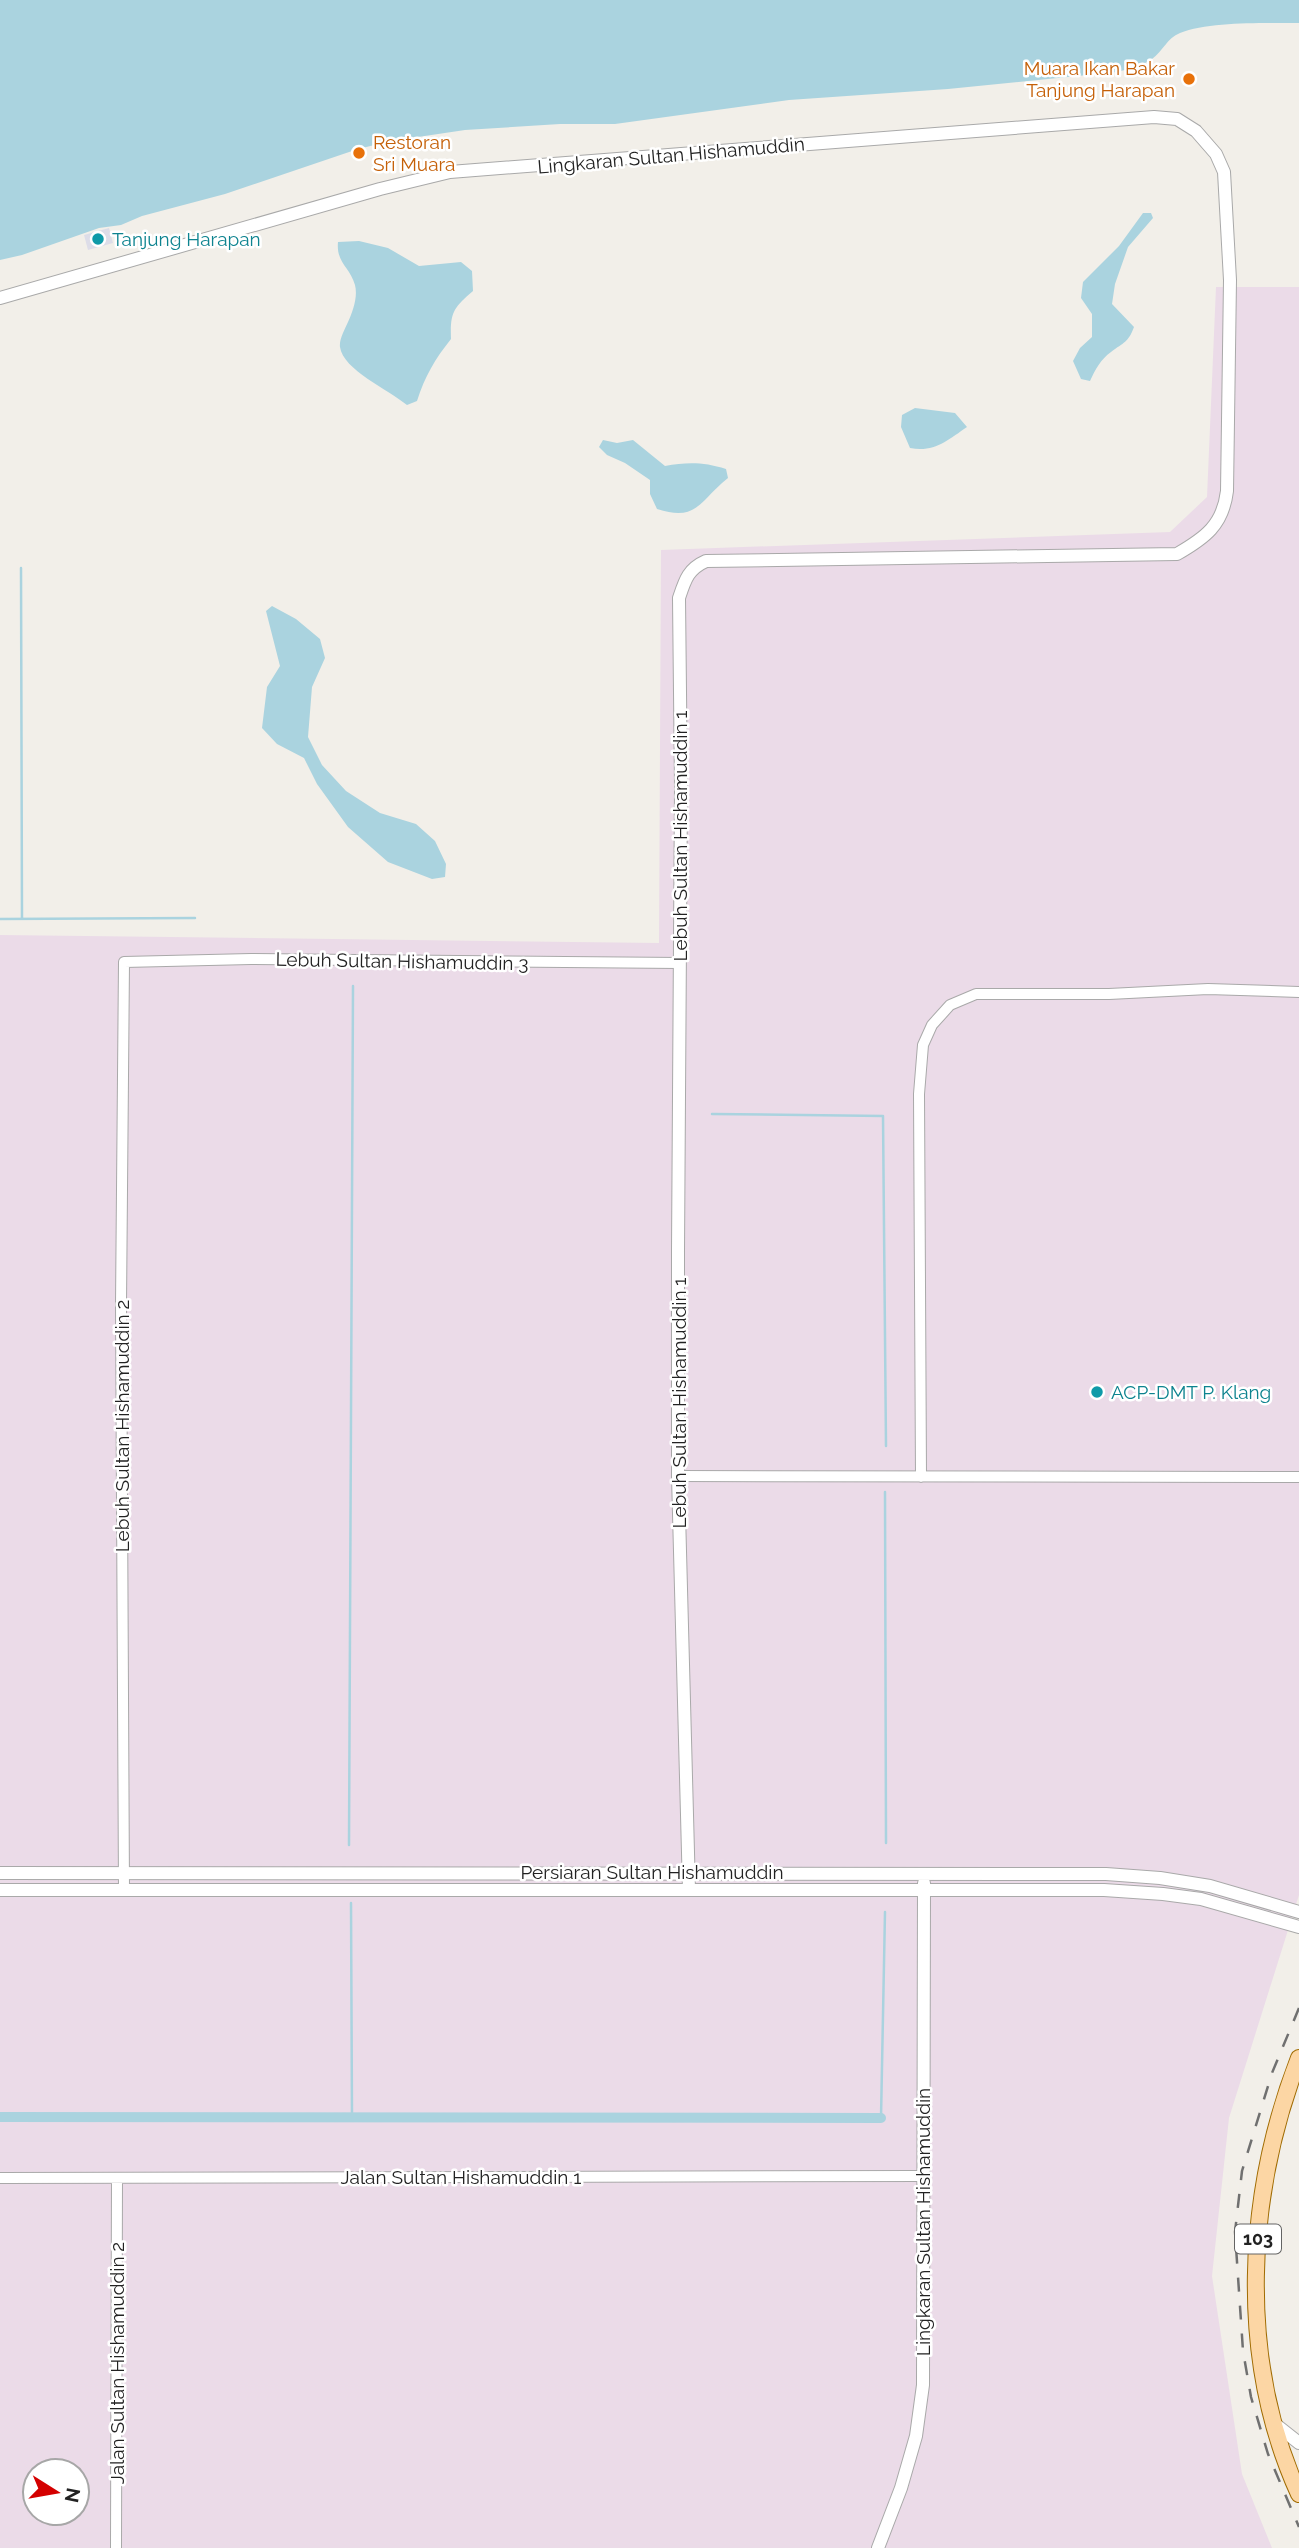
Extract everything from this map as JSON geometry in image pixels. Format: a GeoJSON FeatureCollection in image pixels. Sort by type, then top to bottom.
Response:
{"type":"FeatureCollection","features":[{"type":"Feature","properties":{"kind":"main road","name":"103"},"geometry":{"type":"LineString","coordinates":[[1299,2058],[1278,2118],[1268,2160],[1255,2281],[1264,2376],[1290,2475],[1299,2494]]}},
{"type":"Feature","properties":{"kind":"street","name":"Lingkaran Sultan Hishamuddin"},"geometry":{"type":"LineString","coordinates":[[0,298],[367,192],[450,173],[1154,117],[1177,119],[1196,131],[1216,154],[1224,172],[1230,280]]}},
{"type":"Feature","properties":{"kind":"street","name":"Lebuh Sultan Hishamuddin 1"},"geometry":{"type":"LineString","coordinates":[[689,1889],[678,1476],[681,786],[679,598],[685,580],[692,567],[706,561],[1177,554],[1205,538],[1222,513],[1226,500],[1230,280]]}},
{"type":"Feature","properties":{"kind":"street","name":"Lebuh Sultan Hishamuddin 3"},"geometry":{"type":"LineString","coordinates":[[124,962],[251,959],[680,963]]}},
{"type":"Feature","properties":{"kind":"street","name":"Lebuh Sultan Hishamuddin 2"},"geometry":{"type":"LineString","coordinates":[[124,962],[121,1315],[124,1890]]}},
{"type":"Feature","properties":{"kind":"street"},"geometry":{"type":"LineString","coordinates":[[922,1476],[919,1094],[923,1045],[932,1025],[950,1005],[976,994],[1109,994],[1208,989],[1299,992]]}},
{"type":"Feature","properties":{"kind":"street"},"geometry":{"type":"LineString","coordinates":[[678,1476],[1299,1477]]}},
{"type":"Feature","properties":{"kind":"street","name":"Lingkaran Sultan Hishamuddin"},"geometry":{"type":"LineString","coordinates":[[878,2548],[901,2488],[916,2436],[923,2385],[924,1872]]}},
{"type":"Feature","properties":{"kind":"street","name":"Persiaran Sultan Hishamuddin"},"geometry":{"type":"LineString","coordinates":[[0,1873],[1106,1874],[1160,1878],[1210,1886],[1299,1912]]}},
{"type":"Feature","properties":{"kind":"street","name":"Persiaran Sultan Hishamuddin"},"geometry":{"type":"LineString","coordinates":[[0,1890],[1104,1890],[1201,1899],[1299,1927]]}},
{"type":"Feature","properties":{"kind":"street","name":"Jalan Sultan Hishamuddin 1"},"geometry":{"type":"LineString","coordinates":[[0,2178],[922,2176]]}},
{"type":"Feature","properties":{"kind":"street","name":"Jalan Sultan Hishamuddin 2"},"geometry":{"type":"LineString","coordinates":[[116,2548],[117,2178]]}},
{"type":"Feature","properties":{"kind":"street"},"geometry":{"type":"LineString","coordinates":[[1275,2424],[1299,2443]]}},
{"type":"Feature","properties":{"kind":"shaded area","name":"Tanjung Harapan"},"geometry":{"type":"Polygon","coordinates":[[[109,228],[113,243],[88,250],[84,235],[109,228]]]}},
{"type":"Feature","properties":{"kind":"shaded area"},"geometry":{"type":"Polygon","coordinates":[[[1216,287],[1299,287],[1299,1895],[1229,2118],[1212,2276],[1242,2474],[1272,2548],[0,2548],[0,935],[659,943],[661,550],[1170,532],[1207,497],[1216,287]]]}},
{"type":"Feature","properties":{"kind":"water"},"geometry":{"type":"Polygon","coordinates":[[[0,0],[1299,0],[1299,23],[1238,24],[1192,29],[1176,35],[1148,61],[1117,72],[948,89],[789,100],[615,124],[560,124],[465,130],[391,141],[358,149],[225,194],[142,216],[121,225],[99,228],[0,260],[0,0]]]}},
{"type":"Feature","properties":{"kind":"water"},"geometry":{"type":"Polygon","coordinates":[[[1143,213],[1151,213],[1153,218],[1128,247],[1115,284],[1112,304],[1134,327],[1128,339],[1101,361],[1090,381],[1081,379],[1073,361],[1080,348],[1092,337],[1092,314],[1081,298],[1083,282],[1119,246],[1143,213]]]}},
{"type":"Feature","properties":{"kind":"water"},"geometry":{"type":"Polygon","coordinates":[[[359,241],[388,248],[419,266],[461,262],[472,271],[473,291],[454,312],[451,339],[431,368],[417,401],[407,405],[358,372],[349,364],[340,347],[356,294],[353,279],[339,255],[338,242],[359,241]]]}},
{"type":"Feature","properties":{"kind":"water"},"geometry":{"type":"Polygon","coordinates":[[[915,408],[955,413],[967,427],[934,447],[910,448],[901,427],[902,415],[915,408]]]}},
{"type":"Feature","properties":{"kind":"water"},"geometry":{"type":"Polygon","coordinates":[[[603,440],[617,443],[633,440],[665,466],[688,463],[710,465],[726,469],[728,478],[690,511],[681,513],[657,509],[650,494],[650,480],[625,463],[607,455],[599,447],[603,440]]]}},
{"type":"Feature","properties":{"kind":"water"},"geometry":{"type":"Polygon","coordinates":[[[272,606],[296,619],[320,639],[325,658],[312,687],[308,737],[322,765],[346,791],[380,813],[416,824],[435,841],[446,864],[445,877],[432,879],[388,862],[348,827],[317,784],[304,758],[277,744],[262,728],[267,687],[280,666],[266,611],[272,606]]]}},
{"type":"Feature","properties":{"kind":"waterway"},"geometry":{"type":"LineString","coordinates":[[21,568],[22,918]]}},
{"type":"Feature","properties":{"kind":"waterway"},"geometry":{"type":"LineString","coordinates":[[0,919],[195,918]]}},
{"type":"Feature","properties":{"kind":"waterway"},"geometry":{"type":"LineString","coordinates":[[349,1845],[353,986]]}},
{"type":"Feature","properties":{"kind":"waterway"},"geometry":{"type":"LineString","coordinates":[[712,1114],[883,1116],[886,1446]]}},
{"type":"Feature","properties":{"kind":"waterway"},"geometry":{"type":"LineString","coordinates":[[885,1492],[886,1843]]}},
{"type":"Feature","properties":{"kind":"waterway"},"geometry":{"type":"LineString","coordinates":[[351,1903],[352,2117]]}},
{"type":"Feature","properties":{"kind":"waterway"},"geometry":{"type":"LineString","coordinates":[[881,2118],[885,1912]]}},
{"type":"Feature","properties":{"kind":"waterway"},"geometry":{"type":"LineString","coordinates":[[0,2117],[881,2118]]}},
{"type":"Feature","properties":{"kind":"railway"},"geometry":{"type":"LineString","coordinates":[[1299,2008],[1272,2073],[1242,2171],[1235,2232],[1243,2351],[1251,2397],[1268,2454],[1299,2527]]}},
{"type":"Feature","properties":{"kind":"place","name":"Muara Ikan Bakar Tanjung Harapan"},"geometry":{"type":"Point","coordinates":[1189,79]}},
{"type":"Feature","properties":{"kind":"place","name":"Restoran Sri Muara"},"geometry":{"type":"Point","coordinates":[359,153]}},
{"type":"Feature","properties":{"kind":"place","name":"Tanjung Harapan"},"geometry":{"type":"Point","coordinates":[98,239]}},
{"type":"Feature","properties":{"kind":"place","name":"ACP-DMT P. Klang"},"geometry":{"type":"Point","coordinates":[1097,1392]}}]}
